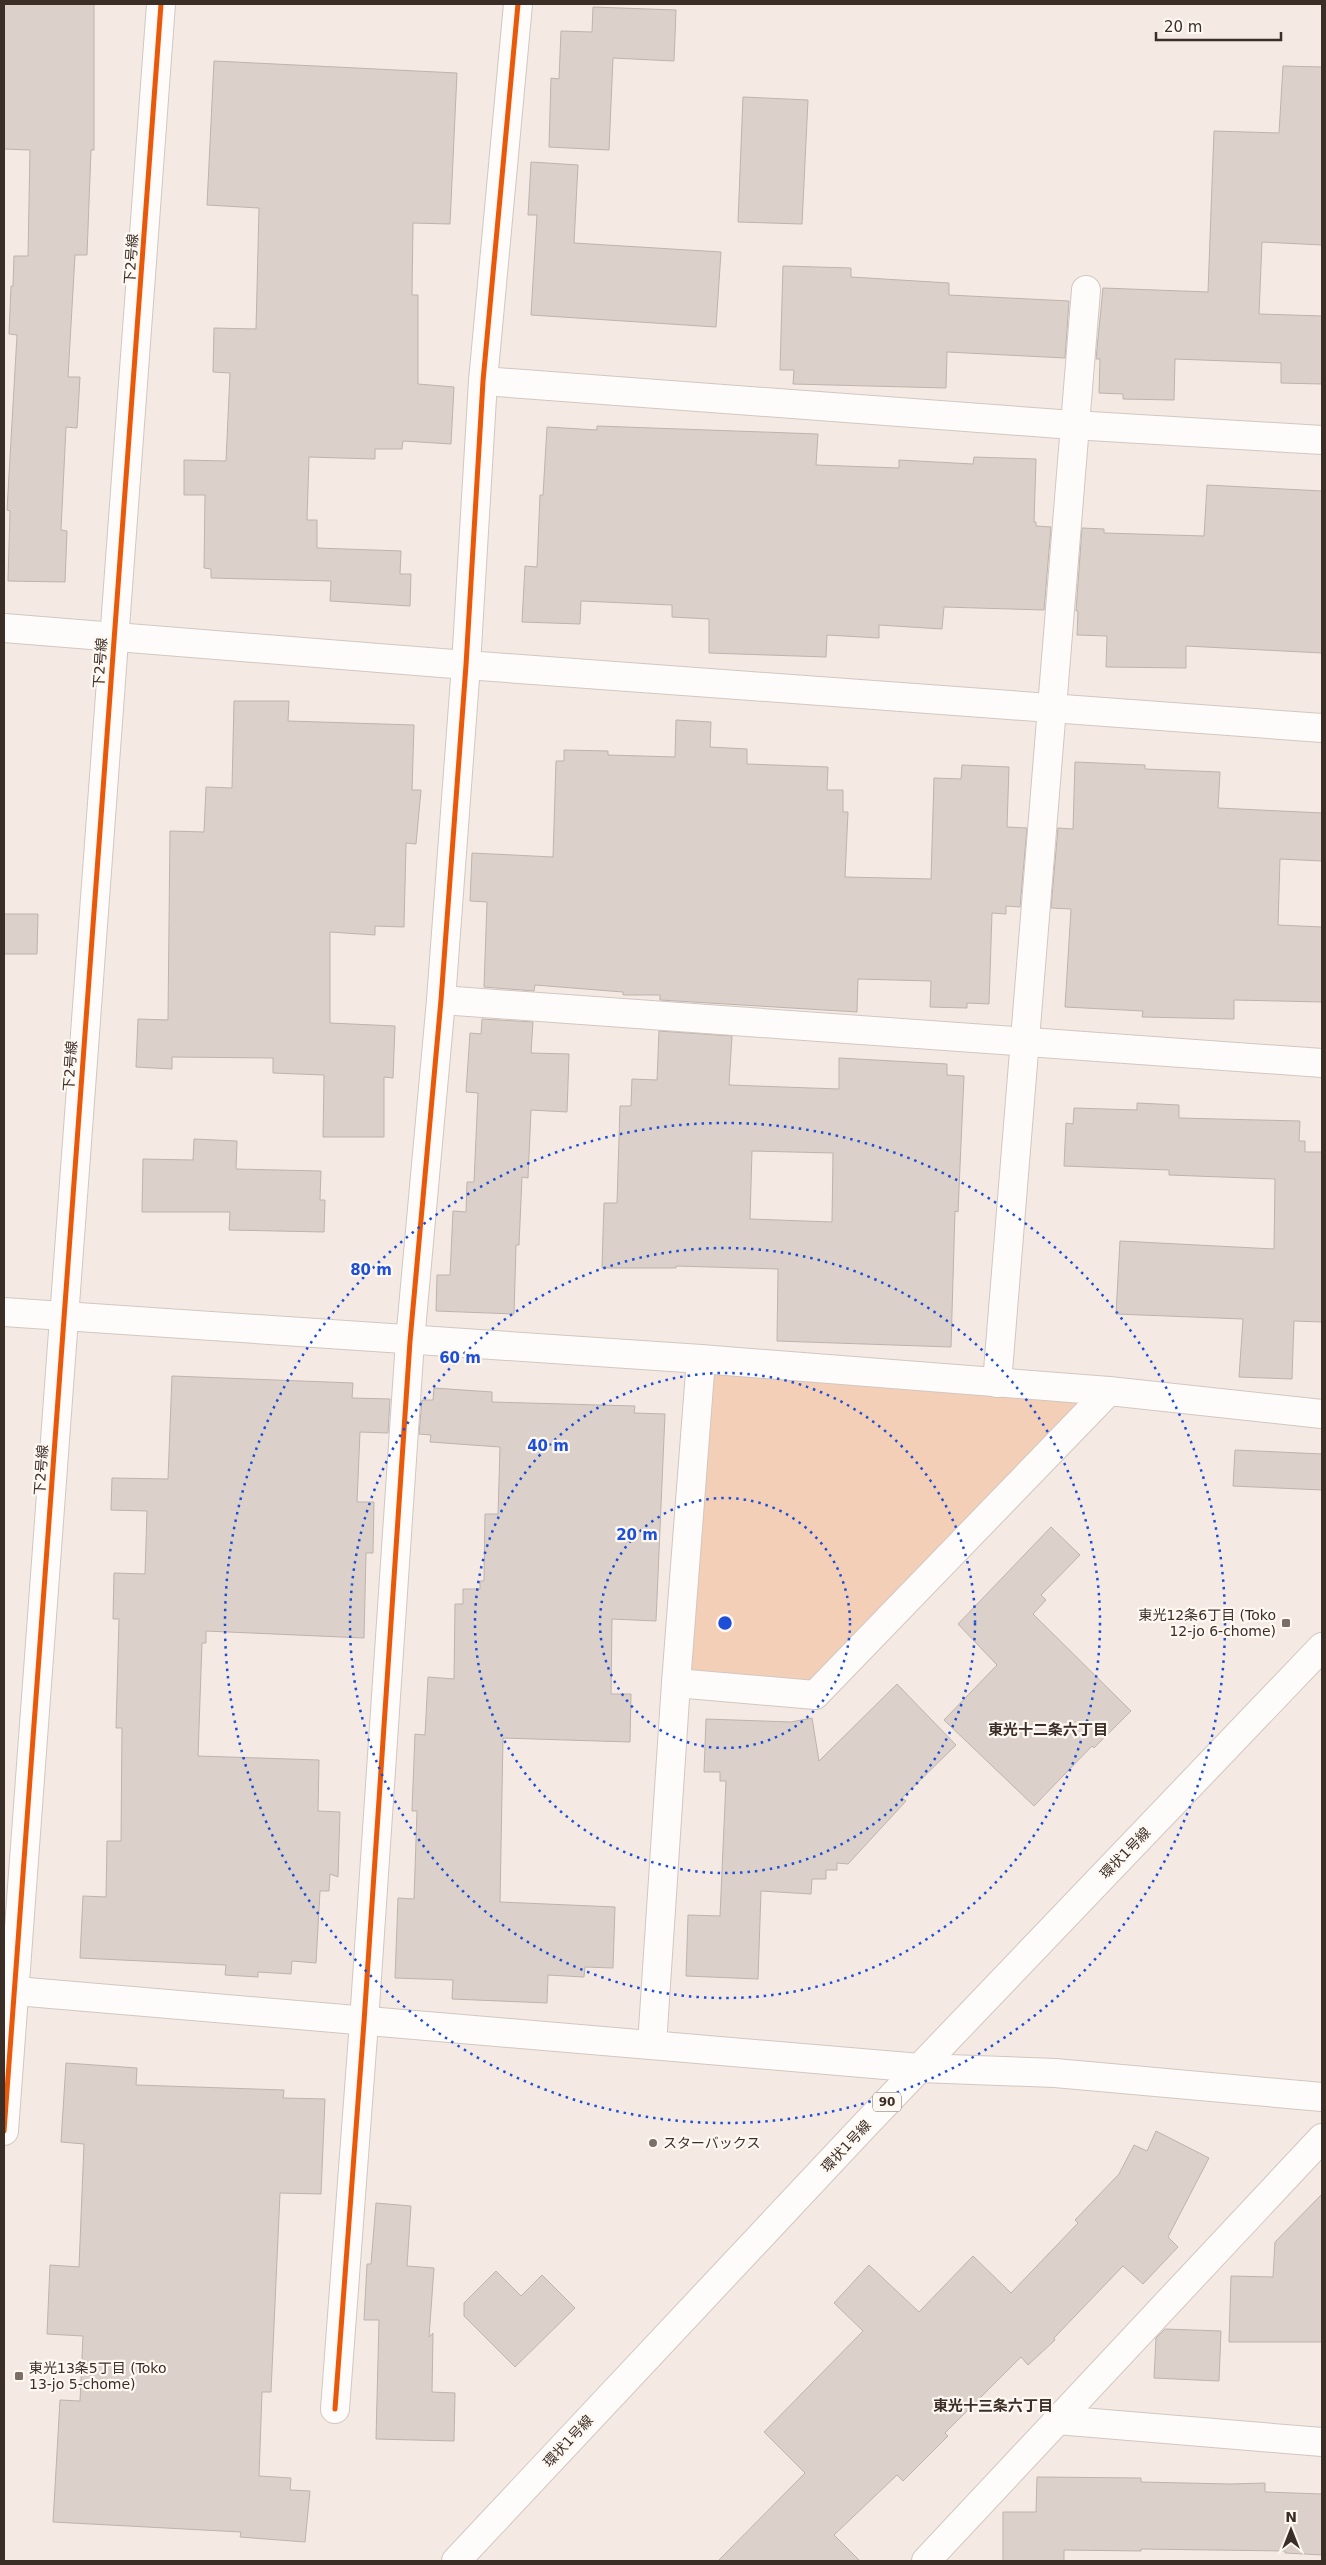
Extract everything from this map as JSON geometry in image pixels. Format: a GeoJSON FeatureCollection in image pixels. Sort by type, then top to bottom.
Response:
{"type":"FeatureCollection","features":[{"type":"Feature","properties":{"kind":"street","name":"下2号線"},"geometry":{"type":"LineString","coordinates":[[4,2131],[9,1990],[63,1316],[161,4]]}},
{"type":"Feature","properties":{"kind":"street"},"geometry":{"type":"LineString","coordinates":[[335,2409],[364,2022],[410,1341],[441,1000],[466,665],[483,381],[518,4]]}},
{"type":"Feature","properties":{"kind":"street"},"geometry":{"type":"LineString","coordinates":[[997,1383],[1073,425],[1086,290]]}},
{"type":"Feature","properties":{"kind":"street"},"geometry":{"type":"LineString","coordinates":[[483,381],[1073,425],[1322,440]]}},
{"type":"Feature","properties":{"kind":"street"},"geometry":{"type":"LineString","coordinates":[[4,628],[466,665],[1051,706],[1322,728]]}},
{"type":"Feature","properties":{"kind":"street"},"geometry":{"type":"LineString","coordinates":[[441,1000],[1322,1063]]}},
{"type":"Feature","properties":{"kind":"street"},"geometry":{"type":"LineString","coordinates":[[4,1312],[410,1341],[701,1359],[1109,1391],[1322,1414]]}},
{"type":"Feature","properties":{"kind":"street"},"geometry":{"type":"LineString","coordinates":[[652,2045],[676,1683],[701,1359]]}},
{"type":"Feature","properties":{"kind":"street"},"geometry":{"type":"LineString","coordinates":[[676,1683],[815,1695],[1109,1391]]}},
{"type":"Feature","properties":{"kind":"street","name":"環状1号線"},"geometry":{"type":"LineString","coordinates":[[456,2561],[920,2068],[1322,1647]]}},
{"type":"Feature","properties":{"kind":"street"},"geometry":{"type":"LineString","coordinates":[[9,1990],[364,2022],[920,2068],[1055,2073],[1322,2097]]}},
{"type":"Feature","properties":{"kind":"street"},"geometry":{"type":"LineString","coordinates":[[926,2561],[1322,2138]]}},
{"type":"Feature","properties":{"kind":"street"},"geometry":{"type":"LineString","coordinates":[[1057,2420],[1322,2442]]}},
{"type":"Feature","properties":{"kind":"shaded area"},"geometry":{"type":"Polygon","coordinates":[[[701,1359],[1109,1391],[815,1695],[676,1683],[701,1359]]]}},
{"type":"Feature","properties":{"kind":"building"},"geometry":{"type":"Polygon","coordinates":[[[4,4],[94,4],[94,150],[91,150],[87,255],[75,255],[68,377],[80,377],[77,428],[66,427],[61,530],[67,531],[65,582],[8,581],[10,511],[7,510],[17,335],[9,334],[11,286],[13,286],[14,256],[28,256],[30,150],[4,149],[4,4]]]}},
{"type":"Feature","properties":{"kind":"building"},"geometry":{"type":"Polygon","coordinates":[[[593,7],[676,10],[674,61],[613,58],[609,150],[549,147],[551,78],[559,79],[561,31],[592,32],[593,7]]]}},
{"type":"Feature","properties":{"kind":"building"},"geometry":{"type":"Polygon","coordinates":[[[214,61],[457,73],[450,224],[413,223],[412,295],[418,295],[418,384],[454,387],[451,444],[403,441],[402,449],[375,449],[375,459],[309,457],[307,520],[317,520],[317,548],[401,551],[400,574],[411,574],[410,606],[330,601],[331,581],[211,578],[211,569],[204,568],[205,495],[184,495],[184,460],[226,461],[230,373],[213,372],[214,328],[256,329],[259,208],[207,205],[214,61]]]}},
{"type":"Feature","properties":{"kind":"building"},"geometry":{"type":"Polygon","coordinates":[[[1283,66],[1322,67],[1322,245],[1262,242],[1259,314],[1322,316],[1322,384],[1281,383],[1281,363],[1175,359],[1174,400],[1123,399],[1123,394],[1099,393],[1100,359],[1096,359],[1103,288],[1208,292],[1214,131],[1279,133],[1283,66]]]}},
{"type":"Feature","properties":{"kind":"building"},"geometry":{"type":"Polygon","coordinates":[[[743,97],[808,100],[802,224],[738,222],[743,97]]]}},
{"type":"Feature","properties":{"kind":"building"},"geometry":{"type":"Polygon","coordinates":[[[531,162],[578,165],[574,243],[721,252],[716,327],[531,315],[537,215],[528,215],[531,162]]]}},
{"type":"Feature","properties":{"kind":"building"},"geometry":{"type":"Polygon","coordinates":[[[783,266],[851,268],[851,277],[949,283],[949,295],[1069,301],[1065,358],[947,352],[946,388],[793,384],[794,370],[780,370],[783,266]]]}},
{"type":"Feature","properties":{"kind":"building"},"geometry":{"type":"Polygon","coordinates":[[[597,426],[818,434],[816,465],[899,468],[899,460],[973,464],[974,457],[1036,459],[1034,522],[1036,522],[1036,526],[1051,527],[1044,610],[944,607],[942,629],[879,625],[879,638],[827,635],[826,657],[709,653],[709,619],[672,617],[672,605],[581,601],[580,624],[522,622],[525,566],[537,567],[540,495],[543,495],[547,427],[597,430],[597,426]]]}},
{"type":"Feature","properties":{"kind":"building"},"geometry":{"type":"Polygon","coordinates":[[[1207,485],[1322,491],[1322,653],[1186,646],[1186,668],[1106,667],[1107,636],[1077,635],[1078,611],[1076,611],[1082,528],[1104,529],[1104,533],[1204,536],[1207,485]]]}},
{"type":"Feature","properties":{"kind":"building"},"geometry":{"type":"Polygon","coordinates":[[[234,701],[289,701],[288,721],[414,725],[412,790],[421,790],[416,844],[406,843],[404,927],[375,926],[375,935],[330,932],[330,1023],[395,1026],[393,1078],[384,1077],[384,1137],[323,1137],[324,1075],[273,1073],[273,1058],[172,1057],[172,1069],[136,1067],[138,1019],[168,1020],[170,831],[204,832],[206,787],[232,788],[234,701]]]}},
{"type":"Feature","properties":{"kind":"building"},"geometry":{"type":"Polygon","coordinates":[[[676,720],[711,722],[710,747],[747,749],[747,764],[828,767],[827,790],[843,790],[843,812],[848,812],[845,877],[931,879],[934,778],[961,779],[962,765],[1009,767],[1007,827],[1027,828],[1020,907],[1006,906],[1006,914],[992,913],[989,1004],[967,1003],[967,1008],[930,1007],[931,981],[858,979],[857,1012],[660,1000],[660,995],[623,995],[623,992],[535,985],[534,991],[484,987],[487,902],[470,901],[472,853],[553,857],[556,761],[564,761],[564,750],[608,751],[608,755],[675,757],[676,720]]]}},
{"type":"Feature","properties":{"kind":"building"},"geometry":{"type":"Polygon","coordinates":[[[1075,762],[1145,765],[1145,769],[1220,772],[1218,808],[1322,813],[1322,861],[1280,859],[1278,925],[1322,927],[1322,1002],[1234,1000],[1234,1019],[1142,1017],[1143,1011],[1065,1007],[1071,909],[1051,908],[1058,828],[1073,829],[1075,762]]]}},
{"type":"Feature","properties":{"kind":"building"},"geometry":{"type":"Polygon","coordinates":[[[4,914],[38,914],[37,954],[4,954],[4,914]]]}},
{"type":"Feature","properties":{"kind":"building"},"geometry":{"type":"Polygon","coordinates":[[[482,1019],[533,1022],[531,1053],[569,1054],[567,1112],[531,1110],[528,1178],[522,1177],[519,1245],[516,1245],[514,1314],[436,1311],[437,1275],[450,1275],[453,1211],[466,1212],[467,1182],[474,1182],[478,1093],[466,1092],[470,1033],[481,1034],[482,1019]]]}},
{"type":"Feature","properties":{"kind":"building"},"geometry":{"type":"Polygon","coordinates":[[[659,1031],[732,1036],[729,1085],[839,1089],[839,1058],[947,1064],[947,1075],[964,1076],[958,1212],[955,1211],[951,1347],[777,1341],[778,1269],[676,1266],[676,1268],[602,1268],[604,1203],[617,1203],[620,1106],[631,1106],[632,1079],[657,1080],[659,1031]],[[752,1151],[750,1219],[832,1222],[833,1153],[752,1151]]]}},
{"type":"Feature","properties":{"kind":"building"},"geometry":{"type":"Polygon","coordinates":[[[1137,1103],[1179,1105],[1179,1118],[1300,1121],[1299,1141],[1305,1141],[1305,1152],[1322,1152],[1322,1322],[1294,1321],[1292,1379],[1239,1377],[1243,1319],[1116,1314],[1120,1241],[1274,1249],[1275,1179],[1169,1175],[1169,1170],[1064,1166],[1066,1123],[1073,1124],[1074,1108],[1137,1110],[1137,1103]]]}},
{"type":"Feature","properties":{"kind":"building"},"geometry":{"type":"Polygon","coordinates":[[[194,1139],[237,1141],[236,1169],[321,1171],[320,1200],[325,1200],[324,1232],[229,1230],[230,1212],[142,1212],[143,1159],[193,1160],[194,1139]]]}},
{"type":"Feature","properties":{"kind":"building"},"geometry":{"type":"Polygon","coordinates":[[[172,1376],[353,1383],[352,1398],[390,1399],[388,1433],[360,1432],[357,1502],[374,1502],[373,1553],[366,1553],[364,1638],[206,1631],[206,1643],[202,1643],[198,1756],[319,1760],[318,1811],[340,1812],[338,1877],[330,1874],[329,1891],[320,1891],[316,1963],[292,1961],[291,1974],[258,1972],[258,1977],[225,1975],[226,1965],[80,1958],[83,1896],[106,1897],[107,1841],[121,1841],[122,1728],[116,1728],[119,1619],[113,1619],[114,1573],[145,1574],[147,1511],[111,1510],[112,1478],[168,1479],[172,1376]]]}},
{"type":"Feature","properties":{"kind":"building"},"geometry":{"type":"Polygon","coordinates":[[[434,1388],[492,1392],[492,1402],[635,1406],[634,1413],[665,1414],[656,1621],[612,1619],[611,1694],[631,1694],[630,1742],[503,1738],[500,1902],[615,1907],[613,1968],[585,1967],[584,1977],[548,1975],[547,2003],[452,1999],[453,1980],[395,1978],[398,1898],[414,1899],[417,1811],[412,1811],[415,1734],[425,1735],[428,1677],[454,1679],[455,1604],[463,1604],[463,1589],[480,1589],[480,1581],[484,1581],[485,1514],[498,1514],[500,1447],[430,1442],[431,1435],[419,1434],[422,1400],[433,1400],[434,1388]]]}},
{"type":"Feature","properties":{"kind":"building"},"geometry":{"type":"Polygon","coordinates":[[[1235,1450],[1322,1454],[1322,1490],[1233,1486],[1235,1450]]]}},
{"type":"Feature","properties":{"kind":"building"},"geometry":{"type":"Polygon","coordinates":[[[1051,1527],[1080,1555],[1041,1595],[1046,1600],[1033,1614],[1131,1711],[1094,1748],[1092,1746],[1034,1806],[944,1720],[997,1665],[958,1624],[1051,1527]]]}},
{"type":"Feature","properties":{"kind":"building"},"geometry":{"type":"Polygon","coordinates":[[[897,1684],[956,1745],[902,1798],[906,1801],[848,1864],[837,1863],[837,1870],[826,1870],[826,1879],[812,1879],[811,1894],[761,1891],[758,1979],[686,1976],[688,1915],[720,1916],[726,1781],[720,1781],[720,1772],[704,1772],[706,1719],[791,1722],[812,1718],[819,1761],[897,1684]]]}},
{"type":"Feature","properties":{"kind":"building"},"geometry":{"type":"Polygon","coordinates":[[[66,2063],[137,2068],[136,2085],[284,2090],[283,2098],[325,2099],[321,2194],[280,2193],[271,2392],[262,2392],[259,2476],[291,2478],[290,2490],[310,2491],[305,2542],[240,2537],[241,2532],[53,2522],[60,2400],[80,2401],[83,2336],[47,2334],[50,2265],[79,2267],[84,2144],[61,2142],[66,2063]]]}},
{"type":"Feature","properties":{"kind":"building"},"geometry":{"type":"Polygon","coordinates":[[[1156,2131],[1209,2158],[1168,2237],[1178,2247],[1143,2284],[1123,2266],[1054,2338],[1055,2340],[1028,2365],[1021,2357],[945,2433],[948,2436],[903,2481],[897,2475],[834,2535],[860,2561],[718,2561],[805,2473],[764,2432],[863,2331],[834,2303],[869,2265],[919,2312],[973,2256],[1011,2293],[1078,2223],[1075,2220],[1119,2174],[1134,2145],[1147,2151],[1156,2131]]]}},
{"type":"Feature","properties":{"kind":"building"},"geometry":{"type":"Polygon","coordinates":[[[1322,2194],[1322,2342],[1229,2342],[1231,2276],[1273,2277],[1275,2242],[1322,2194]]]}},
{"type":"Feature","properties":{"kind":"building"},"geometry":{"type":"Polygon","coordinates":[[[376,2203],[411,2206],[407,2266],[434,2268],[429,2337],[433,2333],[432,2392],[455,2393],[454,2441],[376,2439],[379,2320],[364,2320],[367,2264],[371,2264],[376,2203]]]}},
{"type":"Feature","properties":{"kind":"building"},"geometry":{"type":"Polygon","coordinates":[[[496,2271],[521,2296],[542,2275],[575,2308],[515,2367],[464,2316],[464,2303],[496,2271]]]}},
{"type":"Feature","properties":{"kind":"building"},"geometry":{"type":"Polygon","coordinates":[[[1165,2329],[1221,2331],[1219,2381],[1154,2378],[1156,2338],[1165,2329]]]}},
{"type":"Feature","properties":{"kind":"building"},"geometry":{"type":"Polygon","coordinates":[[[1037,2477],[1141,2478],[1141,2482],[1265,2483],[1265,2492],[1322,2494],[1322,2555],[1285,2553],[1285,2551],[1064,2550],[1064,2561],[1003,2561],[1003,2512],[1036,2512],[1037,2477]]]}},
{"type":"Feature","properties":{"kind":"cycle path"},"geometry":{"type":"LineString","coordinates":[[4,2131],[161,4]]}},
{"type":"Feature","properties":{"kind":"cycle path"},"geometry":{"type":"LineString","coordinates":[[335,2409],[364,2022],[410,1341],[441,1000],[466,665],[483,381],[518,4]]}},
{"type":"Feature","properties":{"kind":"place","name":"東光12条6丁目 (Toko 12-jo 6-chome)"},"geometry":{"type":"Point","coordinates":[1286,1623]}},
{"type":"Feature","properties":{"kind":"place","name":"スターバックス"},"geometry":{"type":"Point","coordinates":[653,2143]}},
{"type":"Feature","properties":{"kind":"place","name":"東光13条5丁目 (Toko 13-jo 5-chome)"},"geometry":{"type":"Point","coordinates":[19,2376]}},
{"type":"Feature","properties":{"kind":"district","name":"東光十二条六丁目"},"geometry":{"type":"Point","coordinates":[1048,1730]}},
{"type":"Feature","properties":{"kind":"district","name":"東光十三条六丁目"},"geometry":{"type":"Point","coordinates":[993,2406]}}]}
